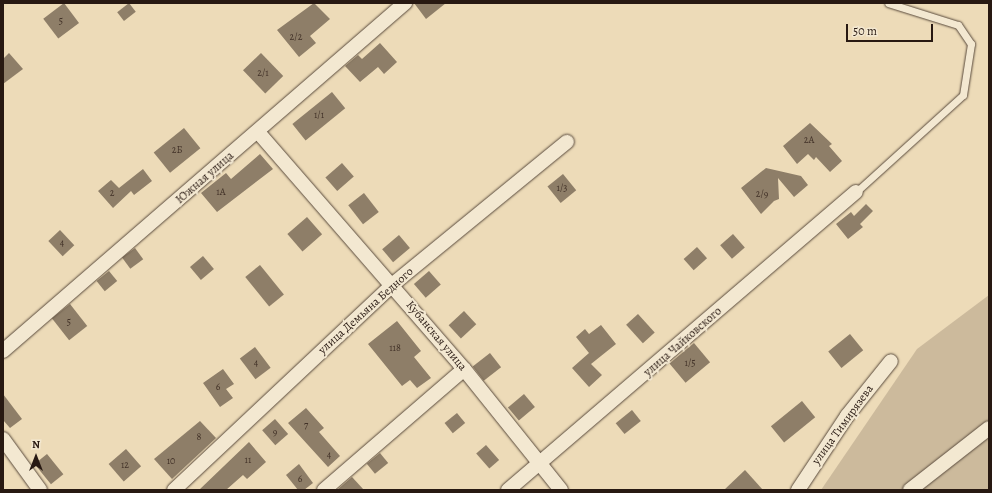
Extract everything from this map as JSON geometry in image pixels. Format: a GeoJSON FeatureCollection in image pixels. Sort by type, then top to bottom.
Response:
{"type":"FeatureCollection","features":[{"type":"Feature","properties":{"kind":"street","name":"Южная улица"},"geometry":{"type":"LineString","coordinates":[[3,352],[405,3]]}},
{"type":"Feature","properties":{"kind":"street","name":"Кубанская улица"},"geometry":{"type":"LineString","coordinates":[[258,132],[464,370],[561,490]]}},
{"type":"Feature","properties":{"kind":"street","name":"улица Демьяна Бедного"},"geometry":{"type":"LineString","coordinates":[[174,490],[392,285],[567,142]]}},
{"type":"Feature","properties":{"kind":"street","name":"улица Чайковского"},"geometry":{"type":"LineString","coordinates":[[508,490],[541,464],[856,192]]}},
{"type":"Feature","properties":{"kind":"street","name":"улица Тимирязева"},"geometry":{"type":"LineString","coordinates":[[798,490],[846,416],[890,361]]}},
{"type":"Feature","properties":{"kind":"street"},"geometry":{"type":"LineString","coordinates":[[324,490],[464,370]]}},
{"type":"Feature","properties":{"kind":"street"},"geometry":{"type":"LineString","coordinates":[[910,490],[989,428]]}},
{"type":"Feature","properties":{"kind":"street"},"geometry":{"type":"LineString","coordinates":[[3,439],[40,490]]}},
{"type":"Feature","properties":{"kind":"lane"},"geometry":{"type":"LineString","coordinates":[[856,192],[963,95],[971,44],[958,25],[888,3]]}},
{"type":"Feature","properties":{"kind":"shaded area"},"geometry":{"type":"Polygon","coordinates":[[[989,295],[989,490],[821,490],[917,349],[989,295]]]}},
{"type":"Feature","properties":{"kind":"building"},"geometry":{"type":"Polygon","coordinates":[[[64,3],[79,23],[58,39],[43,19],[64,3]]]}},
{"type":"Feature","properties":{"kind":"building"},"geometry":{"type":"Polygon","coordinates":[[[129,3],[136,12],[124,21],[117,12],[129,3]]]}},
{"type":"Feature","properties":{"kind":"building"},"geometry":{"type":"Polygon","coordinates":[[[314,3],[330,19],[310,36],[316,43],[299,57],[277,30],[314,3]]]}},
{"type":"Feature","properties":{"kind":"building"},"geometry":{"type":"Polygon","coordinates":[[[414,3],[446,3],[426,19],[414,3]]]}},
{"type":"Feature","properties":{"kind":"building"},"geometry":{"type":"Polygon","coordinates":[[[380,43],[397,62],[384,74],[378,67],[360,82],[345,66],[358,55],[362,59],[380,43]]]}},
{"type":"Feature","properties":{"kind":"building"},"geometry":{"type":"Polygon","coordinates":[[[9,53],[23,69],[3,84],[3,59],[9,53]]]}},
{"type":"Feature","properties":{"kind":"building"},"geometry":{"type":"Polygon","coordinates":[[[261,53],[283,76],[265,93],[243,70],[261,53]]]}},
{"type":"Feature","properties":{"kind":"building"},"geometry":{"type":"Polygon","coordinates":[[[332,92],[345,108],[306,140],[292,124],[332,92]]]}},
{"type":"Feature","properties":{"kind":"building"},"geometry":{"type":"Polygon","coordinates":[[[810,123],[832,144],[829,146],[842,161],[830,172],[816,157],[814,160],[808,154],[797,164],[783,146],[810,123]]]}},
{"type":"Feature","properties":{"kind":"building"},"geometry":{"type":"Polygon","coordinates":[[[184,128],[200,148],[170,173],[154,153],[184,128]]]}},
{"type":"Feature","properties":{"kind":"building"},"geometry":{"type":"Polygon","coordinates":[[[260,154],[273,169],[217,212],[201,193],[226,173],[231,179],[260,154]]]}},
{"type":"Feature","properties":{"kind":"building"},"geometry":{"type":"Polygon","coordinates":[[[342,163],[354,177],[337,191],[325,177],[342,163]]]}},
{"type":"Feature","properties":{"kind":"building"},"geometry":{"type":"Polygon","coordinates":[[[766,168],[801,176],[808,185],[794,197],[778,178],[779,199],[774,201],[761,214],[741,188],[766,168]]]}},
{"type":"Feature","properties":{"kind":"building"},"geometry":{"type":"Polygon","coordinates":[[[143,169],[152,181],[134,195],[131,191],[113,208],[98,191],[111,180],[119,188],[143,169]]]}},
{"type":"Feature","properties":{"kind":"building"},"geometry":{"type":"Polygon","coordinates":[[[563,174],[576,190],[561,203],[547,187],[563,174]]]}},
{"type":"Feature","properties":{"kind":"building"},"geometry":{"type":"Polygon","coordinates":[[[364,193],[379,212],[363,224],[348,205],[364,193]]]}},
{"type":"Feature","properties":{"kind":"building"},"geometry":{"type":"Polygon","coordinates":[[[866,204],[873,211],[860,224],[863,227],[848,239],[836,224],[851,212],[854,216],[866,204]]]}},
{"type":"Feature","properties":{"kind":"building"},"geometry":{"type":"Polygon","coordinates":[[[307,217],[322,234],[302,251],[287,234],[307,217]]]}},
{"type":"Feature","properties":{"kind":"building"},"geometry":{"type":"Polygon","coordinates":[[[60,230],[74,245],[63,256],[48,241],[60,230]]]}},
{"type":"Feature","properties":{"kind":"building"},"geometry":{"type":"Polygon","coordinates":[[[733,234],[745,248],[732,259],[720,245],[733,234]]]}},
{"type":"Feature","properties":{"kind":"building"},"geometry":{"type":"Polygon","coordinates":[[[399,235],[410,248],[393,262],[382,249],[399,235]]]}},
{"type":"Feature","properties":{"kind":"building"},"geometry":{"type":"Polygon","coordinates":[[[697,247],[707,258],[694,270],[684,259],[697,247]]]}},
{"type":"Feature","properties":{"kind":"building"},"geometry":{"type":"Polygon","coordinates":[[[135,248],[143,259],[130,269],[122,257],[135,248]]]}},
{"type":"Feature","properties":{"kind":"building"},"geometry":{"type":"Polygon","coordinates":[[[203,256],[214,269],[201,280],[190,267],[203,256]]]}},
{"type":"Feature","properties":{"kind":"building"},"geometry":{"type":"Polygon","coordinates":[[[260,265],[284,295],[269,306],[245,277],[260,265]]]}},
{"type":"Feature","properties":{"kind":"building"},"geometry":{"type":"Polygon","coordinates":[[[109,271],[117,281],[105,291],[97,281],[109,271]]]}},
{"type":"Feature","properties":{"kind":"building"},"geometry":{"type":"Polygon","coordinates":[[[429,271],[441,285],[426,298],[414,284],[429,271]]]}},
{"type":"Feature","properties":{"kind":"building"},"geometry":{"type":"Polygon","coordinates":[[[70,304],[87,326],[69,340],[52,318],[70,304]]]}},
{"type":"Feature","properties":{"kind":"building"},"geometry":{"type":"Polygon","coordinates":[[[464,311],[476,324],[461,338],[449,325],[464,311]]]}},
{"type":"Feature","properties":{"kind":"building"},"geometry":{"type":"Polygon","coordinates":[[[638,314],[655,333],[643,343],[626,325],[638,314]]]}},
{"type":"Feature","properties":{"kind":"building"},"geometry":{"type":"Polygon","coordinates":[[[397,321],[421,351],[414,357],[431,378],[417,388],[410,380],[402,386],[368,344],[397,321]]]}},
{"type":"Feature","properties":{"kind":"building"},"geometry":{"type":"Polygon","coordinates":[[[601,325],[616,344],[591,364],[602,375],[589,387],[572,368],[589,353],[576,337],[585,329],[589,334],[601,325]]]}},
{"type":"Feature","properties":{"kind":"building"},"geometry":{"type":"Polygon","coordinates":[[[850,334],[863,350],[841,368],[828,352],[850,334]]]}},
{"type":"Feature","properties":{"kind":"building"},"geometry":{"type":"Polygon","coordinates":[[[694,343],[710,362],[686,383],[669,364],[694,343]]]}},
{"type":"Feature","properties":{"kind":"building"},"geometry":{"type":"Polygon","coordinates":[[[255,347],[271,368],[255,379],[240,358],[255,347]]]}},
{"type":"Feature","properties":{"kind":"building"},"geometry":{"type":"Polygon","coordinates":[[[490,353],[501,367],[484,381],[473,367],[490,353]]]}},
{"type":"Feature","properties":{"kind":"building"},"geometry":{"type":"Polygon","coordinates":[[[223,369],[234,384],[226,389],[233,398],[220,407],[203,383],[223,369]]]}},
{"type":"Feature","properties":{"kind":"building"},"geometry":{"type":"Polygon","coordinates":[[[3,394],[22,419],[10,428],[3,420],[3,394]]]}},
{"type":"Feature","properties":{"kind":"building"},"geometry":{"type":"Polygon","coordinates":[[[524,394],[535,407],[519,421],[508,407],[524,394]]]}},
{"type":"Feature","properties":{"kind":"building"},"geometry":{"type":"Polygon","coordinates":[[[802,401],[815,417],[784,442],[771,426],[802,401]]]}},
{"type":"Feature","properties":{"kind":"building"},"geometry":{"type":"Polygon","coordinates":[[[306,408],[324,428],[319,432],[340,456],[328,467],[288,423],[306,408]]]}},
{"type":"Feature","properties":{"kind":"building"},"geometry":{"type":"Polygon","coordinates":[[[632,410],[641,421],[624,434],[616,423],[632,410]]]}},
{"type":"Feature","properties":{"kind":"building"},"geometry":{"type":"Polygon","coordinates":[[[457,413],[465,423],[453,433],[445,423],[457,413]]]}},
{"type":"Feature","properties":{"kind":"building"},"geometry":{"type":"Polygon","coordinates":[[[275,419],[288,434],[275,445],[262,430],[275,419]]]}},
{"type":"Feature","properties":{"kind":"building"},"geometry":{"type":"Polygon","coordinates":[[[200,421],[216,438],[172,479],[154,459],[200,421]]]}},
{"type":"Feature","properties":{"kind":"building"},"geometry":{"type":"Polygon","coordinates":[[[249,442],[266,462],[247,479],[243,475],[226,490],[199,490],[249,442]]]}},
{"type":"Feature","properties":{"kind":"building"},"geometry":{"type":"Polygon","coordinates":[[[486,445],[499,460],[489,469],[476,454],[486,445]]]}},
{"type":"Feature","properties":{"kind":"building"},"geometry":{"type":"Polygon","coordinates":[[[126,449],[141,466],[124,481],[109,464],[126,449]]]}},
{"type":"Feature","properties":{"kind":"building"},"geometry":{"type":"Polygon","coordinates":[[[380,453],[388,463],[375,474],[367,464],[380,453]]]}},
{"type":"Feature","properties":{"kind":"building"},"geometry":{"type":"Polygon","coordinates":[[[47,454],[63,474],[51,484],[35,464],[47,454]]]}},
{"type":"Feature","properties":{"kind":"building"},"geometry":{"type":"Polygon","coordinates":[[[299,464],[313,483],[304,490],[298,490],[286,475],[299,464]]]}},
{"type":"Feature","properties":{"kind":"building"},"geometry":{"type":"Polygon","coordinates":[[[745,470],[763,490],[724,490],[745,470]]]}},
{"type":"Feature","properties":{"kind":"building"},"geometry":{"type":"Polygon","coordinates":[[[352,477],[364,490],[337,490],[352,477]]]}}]}
